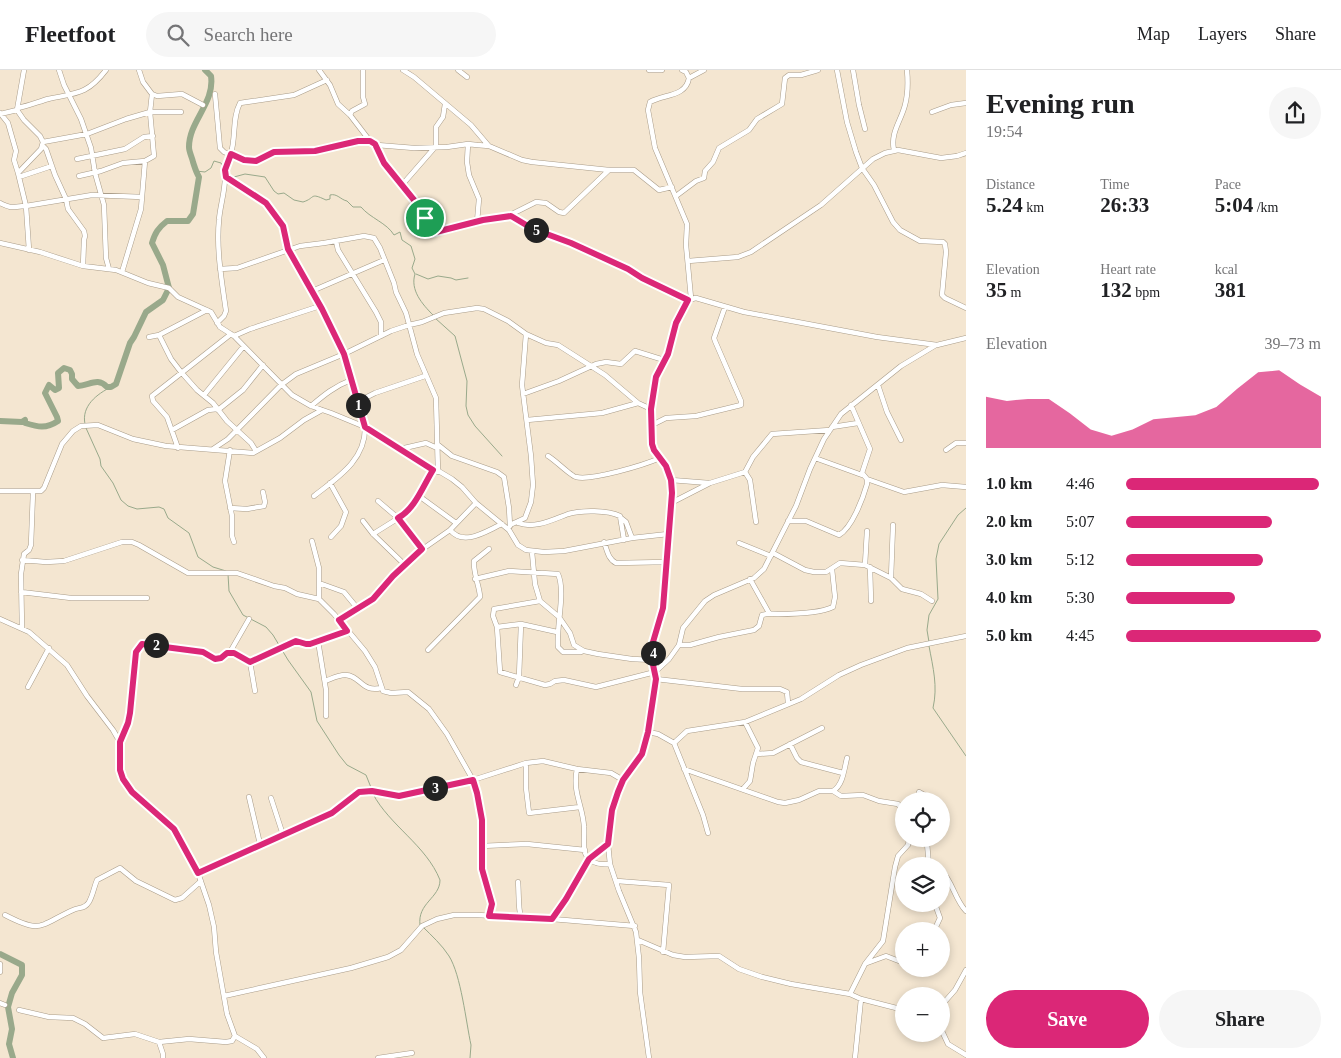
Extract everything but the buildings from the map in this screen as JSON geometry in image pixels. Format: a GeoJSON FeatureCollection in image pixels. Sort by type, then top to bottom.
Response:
{"type":"FeatureCollection","features":[{"type":"Feature","properties":{"kind":"street"},"geometry":{"type":"LineString","coordinates":[[24,70],[18,109],[24,120],[40,136],[70,212],[84,231],[83,266]]}},
{"type":"Feature","properties":{"kind":"street"},"geometry":{"type":"LineString","coordinates":[[58,70],[87,134],[93,156],[95,173],[105,212],[106,258],[109,269]]}},
{"type":"Feature","properties":{"kind":"street"},"geometry":{"type":"LineString","coordinates":[[29,250],[26,206],[14,160],[16,151],[8,123],[0,113],[49,99],[70,96],[88,88],[106,70]]}},
{"type":"Feature","properties":{"kind":"street"},"geometry":{"type":"LineString","coordinates":[[139,70],[143,82],[152,94],[157,96],[182,94],[203,105]]}},
{"type":"Feature","properties":{"kind":"street"},"geometry":{"type":"LineString","coordinates":[[319,70],[333,90],[338,104],[370,141],[375,144],[414,148],[468,144],[489,146],[522,160],[609,170],[636,170],[659,190],[672,187]]}},
{"type":"Feature","properties":{"kind":"street"},"geometry":{"type":"LineString","coordinates":[[350,116],[352,111],[365,104],[363,97],[363,70]]}},
{"type":"Feature","properties":{"kind":"street"},"geometry":{"type":"LineString","coordinates":[[403,70],[414,77],[470,125],[489,146]]}},
{"type":"Feature","properties":{"kind":"street"},"geometry":{"type":"LineString","coordinates":[[458,70],[467,77]]}},
{"type":"Feature","properties":{"kind":"street"},"geometry":{"type":"LineString","coordinates":[[649,70],[662,70]]}},
{"type":"Feature","properties":{"kind":"street"},"geometry":{"type":"LineString","coordinates":[[648,1058],[640,992],[638,940],[635,926],[619,891],[610,864],[608,844],[612,810],[623,780],[642,754],[648,732],[656,679],[652,660],[653,642],[663,608],[671,480],[666,466],[652,444],[651,409],[654,383],[668,354],[676,323],[689,299],[686,245],[687,224],[655,148],[648,105],[654,100],[680,92],[686,88],[689,78],[686,72],[682,70]]}},
{"type":"Feature","properties":{"kind":"street"},"geometry":{"type":"LineString","coordinates":[[689,78],[704,70]]}},
{"type":"Feature","properties":{"kind":"street"},"geometry":{"type":"LineString","coordinates":[[676,196],[696,181],[704,178],[706,169],[713,162],[719,148],[749,130],[757,120],[782,104],[785,78],[789,75],[801,75],[818,70]]}},
{"type":"Feature","properties":{"kind":"street"},"geometry":{"type":"LineString","coordinates":[[837,70],[847,122],[862,168],[874,185],[893,222],[900,230],[924,242],[940,242],[945,244],[942,295],[944,298],[966,308]]}},
{"type":"Feature","properties":{"kind":"street"},"geometry":{"type":"LineString","coordinates":[[853,70],[865,128]]}},
{"type":"Feature","properties":{"kind":"street"},"geometry":{"type":"LineString","coordinates":[[894,150],[893,139],[907,98],[907,70]]}},
{"type":"Feature","properties":{"kind":"street"},"geometry":{"type":"LineString","coordinates":[[217,323],[226,311],[220,269],[218,220],[226,177],[225,170],[231,154],[240,103],[294,95],[327,80]]}},
{"type":"Feature","properties":{"kind":"street"},"geometry":{"type":"LineString","coordinates":[[78,176],[95,173],[123,162],[145,161],[154,156],[150,112],[152,94]]}},
{"type":"Feature","properties":{"kind":"street"},"geometry":{"type":"LineString","coordinates":[[216,94],[220,148],[244,160],[256,161],[274,152],[315,151],[358,141],[370,141]]}},
{"type":"Feature","properties":{"kind":"street"},"geometry":{"type":"LineString","coordinates":[[932,112],[951,105],[966,103]]}},
{"type":"Feature","properties":{"kind":"street"},"geometry":{"type":"LineString","coordinates":[[402,185],[434,148],[436,143],[436,127],[443,118],[445,104]]}},
{"type":"Feature","properties":{"kind":"street"},"geometry":{"type":"LineString","coordinates":[[19,175],[43,144],[87,134],[150,112],[181,112]]}},
{"type":"Feature","properties":{"kind":"street"},"geometry":{"type":"LineString","coordinates":[[77,159],[125,149],[144,137],[153,136]]}},
{"type":"Feature","properties":{"kind":"street"},"geometry":{"type":"LineString","coordinates":[[375,144],[384,163],[414,200],[432,233],[508,216],[538,201],[546,203],[559,212],[564,213],[609,170]]}},
{"type":"Feature","properties":{"kind":"street"},"geometry":{"type":"LineString","coordinates":[[468,144],[467,162],[469,176],[479,199],[477,222]]}},
{"type":"Feature","properties":{"kind":"street"},"geometry":{"type":"LineString","coordinates":[[688,261],[738,257],[751,252],[821,205],[873,159],[894,150],[941,158],[966,153]]}},
{"type":"Feature","properties":{"kind":"street"},"geometry":{"type":"LineString","coordinates":[[122,272],[137,226],[145,161]]}},
{"type":"Feature","properties":{"kind":"street"},"geometry":{"type":"LineString","coordinates":[[19,175],[52,166]]}},
{"type":"Feature","properties":{"kind":"street"},"geometry":{"type":"LineString","coordinates":[[226,177],[266,203],[283,226],[288,249],[344,354],[365,427],[364,439],[353,462],[342,474],[314,496]]}},
{"type":"Feature","properties":{"kind":"street"},"geometry":{"type":"LineString","coordinates":[[0,203],[10,208],[101,195],[142,197]]}},
{"type":"Feature","properties":{"kind":"street"},"geometry":{"type":"LineString","coordinates":[[508,216],[533,229],[571,243],[628,269],[642,278],[689,299],[699,298],[725,307],[772,318],[878,338],[937,345]]}},
{"type":"Feature","properties":{"kind":"street"},"geometry":{"type":"LineString","coordinates":[[220,269],[237,268],[300,246],[364,236],[370,236],[377,243],[406,313],[425,376],[436,398],[437,446],[436,471],[419,496],[405,514],[373,534]]}},
{"type":"Feature","properties":{"kind":"street"},"geometry":{"type":"LineString","coordinates":[[336,241],[338,250],[381,322],[381,336]]}},
{"type":"Feature","properties":{"kind":"street"},"geometry":{"type":"LineString","coordinates":[[0,244],[29,250],[83,266],[122,272],[148,283],[169,288],[178,297],[214,315],[217,323],[223,330],[232,335],[292,396],[311,406],[365,427],[462,487],[476,503],[502,524],[509,527]]}},
{"type":"Feature","properties":{"kind":"street"},"geometry":{"type":"LineString","coordinates":[[312,291],[384,260]]}},
{"type":"Feature","properties":{"kind":"street"},"geometry":{"type":"LineString","coordinates":[[178,448],[164,412],[151,398],[181,372],[232,335],[320,306]]}},
{"type":"Feature","properties":{"kind":"street"},"geometry":{"type":"LineString","coordinates":[[652,426],[666,418],[696,416],[741,406],[741,401],[729,370],[714,338],[725,307]]}},
{"type":"Feature","properties":{"kind":"street"},"geometry":{"type":"LineString","coordinates":[[213,448],[228,440],[281,385],[296,374],[409,325],[444,313],[477,308],[484,309],[508,321],[526,334],[558,345],[605,375],[638,403],[651,409]]}},
{"type":"Feature","properties":{"kind":"street"},"geometry":{"type":"LineString","coordinates":[[149,337],[158,335],[207,310]]}},
{"type":"Feature","properties":{"kind":"street"},"geometry":{"type":"LineString","coordinates":[[509,527],[525,518],[533,494],[531,456],[522,385],[526,334]]}},
{"type":"Feature","properties":{"kind":"street"},"geometry":{"type":"LineString","coordinates":[[158,335],[171,359],[181,372],[236,430],[251,443],[256,451]]}},
{"type":"Feature","properties":{"kind":"street"},"geometry":{"type":"LineString","coordinates":[[540,601],[494,609],[493,616],[497,626],[500,672],[545,685],[558,680],[564,680],[596,687],[655,672],[669,659],[679,645],[683,628],[705,601],[714,595],[759,575],[764,569],[788,522],[815,458],[841,414],[910,359],[937,345],[966,338]]}},
{"type":"Feature","properties":{"kind":"street"},"geometry":{"type":"LineString","coordinates":[[204,395],[243,347]]}},
{"type":"Feature","properties":{"kind":"street"},"geometry":{"type":"LineString","coordinates":[[524,394],[559,381],[590,366],[606,362],[621,364],[635,351],[664,360]]}},
{"type":"Feature","properties":{"kind":"street"},"geometry":{"type":"LineString","coordinates":[[172,430],[208,410],[218,410],[243,390],[263,366]]}},
{"type":"Feature","properties":{"kind":"street"},"geometry":{"type":"LineString","coordinates":[[357,402],[375,393],[425,376]]}},
{"type":"Feature","properties":{"kind":"street"},"geometry":{"type":"LineString","coordinates":[[311,406],[338,385],[351,380]]}},
{"type":"Feature","properties":{"kind":"street"},"geometry":{"type":"LineString","coordinates":[[878,385],[889,418],[901,440]]}},
{"type":"Feature","properties":{"kind":"street"},"geometry":{"type":"LineString","coordinates":[[527,420],[602,413],[638,403]]}},
{"type":"Feature","properties":{"kind":"street"},"geometry":{"type":"LineString","coordinates":[[851,405],[870,449],[862,475]]}},
{"type":"Feature","properties":{"kind":"street"},"geometry":{"type":"LineString","coordinates":[[0,491],[41,491],[44,488],[62,444],[73,431],[81,426],[98,425],[132,439],[178,448],[213,448],[248,453],[256,451],[280,438],[304,420],[322,410]]}},
{"type":"Feature","properties":{"kind":"street"},"geometry":{"type":"LineString","coordinates":[[670,503],[710,483],[745,472],[753,457],[772,434],[831,428],[858,423]]}},
{"type":"Feature","properties":{"kind":"street"},"geometry":{"type":"LineString","coordinates":[[400,449],[426,443],[437,446],[452,456],[504,476],[509,508],[509,527],[518,545],[532,552],[564,550],[604,542],[668,534]]}},
{"type":"Feature","properties":{"kind":"street"},"geometry":{"type":"LineString","coordinates":[[946,450],[956,443],[966,443]]}},
{"type":"Feature","properties":{"kind":"street"},"geometry":{"type":"LineString","coordinates":[[230,450],[225,481],[232,516],[232,536],[234,542]]}},
{"type":"Feature","properties":{"kind":"street"},"geometry":{"type":"LineString","coordinates":[[548,456],[560,464],[572,476],[581,478],[590,478],[640,466],[660,458]]}},
{"type":"Feature","properties":{"kind":"street"},"geometry":{"type":"LineString","coordinates":[[815,458],[904,492],[942,485],[966,487]]}},
{"type":"Feature","properties":{"kind":"street"},"geometry":{"type":"LineString","coordinates":[[745,472],[750,480],[756,522]]}},
{"type":"Feature","properties":{"kind":"street"},"geometry":{"type":"LineString","coordinates":[[788,522],[806,521],[835,534],[842,534],[860,506],[867,479]]}},
{"type":"Feature","properties":{"kind":"street"},"geometry":{"type":"LineString","coordinates":[[671,480],[710,483]]}},
{"type":"Feature","properties":{"kind":"street"},"geometry":{"type":"LineString","coordinates":[[330,484],[346,512],[341,526],[331,537]]}},
{"type":"Feature","properties":{"kind":"street"},"geometry":{"type":"LineString","coordinates":[[22,628],[22,560],[31,545],[33,492]]}},
{"type":"Feature","properties":{"kind":"street"},"geometry":{"type":"LineString","coordinates":[[230,508],[247,509],[264,506],[263,492]]}},
{"type":"Feature","properties":{"kind":"street"},"geometry":{"type":"LineString","coordinates":[[419,496],[456,523]]}},
{"type":"Feature","properties":{"kind":"street"},"geometry":{"type":"LineString","coordinates":[[378,501],[398,518],[422,549]]}},
{"type":"Feature","properties":{"kind":"street"},"geometry":{"type":"LineString","coordinates":[[339,620],[373,599],[422,549],[450,530],[476,503]]}},
{"type":"Feature","properties":{"kind":"street"},"geometry":{"type":"LineString","coordinates":[[518,522],[525,525],[543,523],[570,514],[602,511],[619,514],[626,522],[632,538]]}},
{"type":"Feature","properties":{"kind":"street"},"geometry":{"type":"LineString","coordinates":[[621,518],[624,540]]}},
{"type":"Feature","properties":{"kind":"street"},"geometry":{"type":"LineString","coordinates":[[363,521],[373,534],[405,565]]}},
{"type":"Feature","properties":{"kind":"street"},"geometry":{"type":"LineString","coordinates":[[450,530],[456,536],[465,538],[480,534],[502,524]]}},
{"type":"Feature","properties":{"kind":"street"},"geometry":{"type":"LineString","coordinates":[[891,578],[893,525]]}},
{"type":"Feature","properties":{"kind":"street"},"geometry":{"type":"LineString","coordinates":[[867,531],[871,601]]}},
{"type":"Feature","properties":{"kind":"street"},"geometry":{"type":"LineString","coordinates":[[312,541],[320,568],[319,599]]}},
{"type":"Feature","properties":{"kind":"street"},"geometry":{"type":"LineString","coordinates":[[22,560],[64,561],[122,542],[132,542],[162,557],[188,574],[237,574],[285,588],[297,594],[319,599],[339,620],[372,661],[381,688],[386,693],[408,692],[429,709],[447,734],[473,780],[482,820],[482,869],[492,904],[489,916]]}},
{"type":"Feature","properties":{"kind":"street"},"geometry":{"type":"LineString","coordinates":[[604,542],[612,561],[616,564],[666,562]]}},
{"type":"Feature","properties":{"kind":"street"},"geometry":{"type":"LineString","coordinates":[[739,543],[805,570],[820,573],[832,569],[840,563],[868,566],[891,578],[902,589],[922,594],[932,601]]}},
{"type":"Feature","properties":{"kind":"street"},"geometry":{"type":"LineString","coordinates":[[428,650],[480,597],[475,579],[474,561],[489,549]]}},
{"type":"Feature","properties":{"kind":"street"},"geometry":{"type":"LineString","coordinates":[[532,552],[540,601],[559,617],[570,633],[574,645],[580,650],[613,657],[652,660]]}},
{"type":"Feature","properties":{"kind":"street"},"geometry":{"type":"LineString","coordinates":[[679,645],[690,645],[754,630],[760,626],[762,615],[769,613],[820,611],[833,607],[835,597],[832,569]]}},
{"type":"Feature","properties":{"kind":"street"},"geometry":{"type":"LineString","coordinates":[[475,579],[509,571],[556,573],[559,576],[558,647],[560,651],[568,653],[581,652]]}},
{"type":"Feature","properties":{"kind":"street"},"geometry":{"type":"LineString","coordinates":[[750,579],[769,613]]}},
{"type":"Feature","properties":{"kind":"street"},"geometry":{"type":"LineString","coordinates":[[319,583],[344,592],[358,609]]}},
{"type":"Feature","properties":{"kind":"street"},"geometry":{"type":"LineString","coordinates":[[22,592],[72,598],[146,598]]}},
{"type":"Feature","properties":{"kind":"street"},"geometry":{"type":"LineString","coordinates":[[249,618],[230,652],[221,658],[215,659],[203,652],[142,644],[136,652],[130,713],[120,742],[120,770],[126,784],[144,804],[174,829],[198,873],[214,927],[216,952],[227,1014],[235,1036],[257,1050],[264,1058]]}},
{"type":"Feature","properties":{"kind":"street"},"geometry":{"type":"LineString","coordinates":[[0,619],[22,628],[67,665],[120,742]]}},
{"type":"Feature","properties":{"kind":"street"},"geometry":{"type":"LineString","coordinates":[[497,626],[522,624],[558,632]]}},
{"type":"Feature","properties":{"kind":"street"},"geometry":{"type":"LineString","coordinates":[[516,685],[519,677],[522,624]]}},
{"type":"Feature","properties":{"kind":"street"},"geometry":{"type":"LineString","coordinates":[[250,662],[296,641],[306,644],[318,642],[347,631]]}},
{"type":"Feature","properties":{"kind":"street"},"geometry":{"type":"LineString","coordinates":[[674,742],[687,731],[745,722],[801,699],[839,675],[861,665],[915,646],[966,636]]}},
{"type":"Feature","properties":{"kind":"street"},"geometry":{"type":"LineString","coordinates":[[318,642],[325,681],[326,716]]}},
{"type":"Feature","properties":{"kind":"street"},"geometry":{"type":"LineString","coordinates":[[28,687],[48,648]]}},
{"type":"Feature","properties":{"kind":"street"},"geometry":{"type":"LineString","coordinates":[[230,652],[250,662]]}},
{"type":"Feature","properties":{"kind":"street"},"geometry":{"type":"LineString","coordinates":[[250,662],[255,691]]}},
{"type":"Feature","properties":{"kind":"street"},"geometry":{"type":"LineString","coordinates":[[325,681],[344,675],[353,678],[369,689],[381,688]]}},
{"type":"Feature","properties":{"kind":"street"},"geometry":{"type":"LineString","coordinates":[[656,679],[735,689],[780,688],[787,692],[788,703]]}},
{"type":"Feature","properties":{"kind":"street"},"geometry":{"type":"LineString","coordinates":[[743,789],[750,781],[758,748],[745,722]]}},
{"type":"Feature","properties":{"kind":"street"},"geometry":{"type":"LineString","coordinates":[[756,754],[773,753],[822,728]]}},
{"type":"Feature","properties":{"kind":"street"},"geometry":{"type":"LineString","coordinates":[[648,732],[664,736],[674,742],[703,815],[708,833]]}},
{"type":"Feature","properties":{"kind":"street"},"geometry":{"type":"LineString","coordinates":[[790,744],[801,762],[843,773]]}},
{"type":"Feature","properties":{"kind":"street"},"geometry":{"type":"LineString","coordinates":[[832,791],[839,786],[847,758]]}},
{"type":"Feature","properties":{"kind":"street"},"geometry":{"type":"LineString","coordinates":[[198,873],[332,813],[359,792],[372,791],[399,796],[473,780],[526,763],[543,761],[577,769],[611,773],[623,780]]}},
{"type":"Feature","properties":{"kind":"street"},"geometry":{"type":"LineString","coordinates":[[526,763],[525,780],[529,813],[580,807]]}},
{"type":"Feature","properties":{"kind":"street"},"geometry":{"type":"LineString","coordinates":[[577,769],[574,783],[584,818],[584,850],[589,859],[594,862],[601,865],[610,864]]}},
{"type":"Feature","properties":{"kind":"street"},"geometry":{"type":"LineString","coordinates":[[684,769],[778,802],[785,803],[799,800],[819,791],[832,791],[841,796],[863,795],[879,801],[895,804]]}},
{"type":"Feature","properties":{"kind":"street"},"geometry":{"type":"LineString","coordinates":[[249,797],[260,844]]}},
{"type":"Feature","properties":{"kind":"street"},"geometry":{"type":"LineString","coordinates":[[271,798],[283,835]]}},
{"type":"Feature","properties":{"kind":"street"},"geometry":{"type":"LineString","coordinates":[[481,846],[527,844],[584,850]]}},
{"type":"Feature","properties":{"kind":"street"},"geometry":{"type":"LineString","coordinates":[[552,919],[589,859],[608,844]]}},
{"type":"Feature","properties":{"kind":"street"},"geometry":{"type":"LineString","coordinates":[[850,994],[866,964],[883,941],[895,867],[898,856],[904,847]]}},
{"type":"Feature","properties":{"kind":"street"},"geometry":{"type":"LineString","coordinates":[[5,914],[30,926],[47,923],[70,911],[84,908],[90,901],[97,880],[117,869],[124,870],[136,881],[175,900],[182,898],[201,880]]}},
{"type":"Feature","properties":{"kind":"street"},"geometry":{"type":"LineString","coordinates":[[617,881],[668,884],[663,952]]}},
{"type":"Feature","properties":{"kind":"street"},"geometry":{"type":"LineString","coordinates":[[518,882],[519,912],[521,917]]}},
{"type":"Feature","properties":{"kind":"street"},"geometry":{"type":"LineString","coordinates":[[950,882],[960,905],[966,911]]}},
{"type":"Feature","properties":{"kind":"street"},"geometry":{"type":"LineString","coordinates":[[224,996],[351,968],[388,957],[400,950],[422,926],[437,919],[454,915],[521,917],[635,926]]}},
{"type":"Feature","properties":{"kind":"street"},"geometry":{"type":"LineString","coordinates":[[638,940],[663,952],[685,957],[719,956],[739,969],[756,975],[791,984],[850,994],[895,1007]]}},
{"type":"Feature","properties":{"kind":"street"},"geometry":{"type":"LineString","coordinates":[[866,964],[886,956],[895,960]]}},
{"type":"Feature","properties":{"kind":"street"},"geometry":{"type":"LineString","coordinates":[[0,964],[0,972]]}},
{"type":"Feature","properties":{"kind":"street"},"geometry":{"type":"LineString","coordinates":[[950,996],[966,970]]}},
{"type":"Feature","properties":{"kind":"street"},"geometry":{"type":"LineString","coordinates":[[855,1058],[861,998]]}},
{"type":"Feature","properties":{"kind":"street"},"geometry":{"type":"LineString","coordinates":[[19,1010],[49,1017],[73,1018],[85,1024],[103,1038],[135,1034],[158,1042],[189,1039],[232,1041],[235,1036]]}},
{"type":"Feature","properties":{"kind":"street"},"geometry":{"type":"LineString","coordinates":[[158,1042],[163,1058]]}},
{"type":"Feature","properties":{"kind":"street"},"geometry":{"type":"LineString","coordinates":[[947,1042],[966,1055]]}},
{"type":"Feature","properties":{"kind":"street"},"geometry":{"type":"LineString","coordinates":[[380,1058],[412,1054]]}},
{"type":"Feature","properties":{"kind":"waterway"},"geometry":{"type":"LineString","coordinates":[[0,421],[22,422],[25,420],[25,423],[34,426],[50,425],[58,421],[45,393],[49,385],[55,390],[59,388],[58,373],[64,368],[70,370],[72,379],[78,386],[97,382],[107,387],[116,384],[130,343],[146,312],[163,300],[169,288],[163,265],[152,243],[154,236],[167,221],[188,221],[193,214],[199,177],[189,147],[193,129],[206,103],[211,86],[211,76],[205,70]]}},
{"type":"Feature","properties":{"kind":"waterway"},"geometry":{"type":"LineString","coordinates":[[196,171],[205,172],[211,168],[214,161],[221,163],[224,168]]}},
{"type":"Feature","properties":{"kind":"waterway"},"geometry":{"type":"LineString","coordinates":[[228,174],[234,177],[245,174],[265,177],[278,194],[284,193],[294,200],[303,202],[313,196],[326,200],[330,199],[330,195],[335,195],[347,201],[353,207],[361,207],[387,227],[394,235],[400,232],[402,240],[411,246],[415,259],[412,268],[415,274],[414,286],[421,301],[433,315]]}},
{"type":"Feature","properties":{"kind":"waterway"},"geometry":{"type":"LineString","coordinates":[[416,274],[428,279],[438,276],[456,280],[468,278]]}},
{"type":"Feature","properties":{"kind":"waterway"},"geometry":{"type":"LineString","coordinates":[[435,318],[455,336],[467,381],[466,406],[468,415],[475,426],[502,456]]}},
{"type":"Feature","properties":{"kind":"waterway"},"geometry":{"type":"LineString","coordinates":[[85,424],[85,412],[91,401],[111,387]]}},
{"type":"Feature","properties":{"kind":"waterway"},"geometry":{"type":"LineString","coordinates":[[86,428],[100,459],[101,466],[113,483],[121,500],[128,506],[137,509],[159,507],[164,509],[168,518],[189,533],[198,557],[213,567],[226,571]]}},
{"type":"Feature","properties":{"kind":"waterway"},"geometry":{"type":"LineString","coordinates":[[929,642],[927,630],[929,615],[938,599],[936,559],[939,544],[958,515],[966,508]]}},
{"type":"Feature","properties":{"kind":"waterway"},"geometry":{"type":"LineString","coordinates":[[228,574],[229,591],[243,615],[266,627],[273,635],[311,692],[317,721],[347,765],[366,775],[372,790]]}},
{"type":"Feature","properties":{"kind":"waterway"},"geometry":{"type":"LineString","coordinates":[[929,646],[935,685],[933,708],[966,756]]}},
{"type":"Feature","properties":{"kind":"waterway"},"geometry":{"type":"LineString","coordinates":[[373,794],[389,816],[426,856],[440,880],[436,892],[422,911],[420,925]]}},
{"type":"Feature","properties":{"kind":"waterway"},"geometry":{"type":"LineString","coordinates":[[423,927],[449,956],[457,975],[471,1045],[470,1058]]}},
{"type":"Feature","properties":{"kind":"waterway"},"geometry":{"type":"LineString","coordinates":[[0,954],[22,965],[22,975],[12,993],[8,1007],[12,1029],[9,1044],[13,1058]]}},
{"type":"Feature","properties":{"kind":"route"},"geometry":{"type":"LineString","coordinates":[[358,141],[370,141],[375,144],[384,163],[414,200],[425,218],[433,234],[455,226],[511,216],[533,229],[571,243],[628,269],[642,278],[688,300],[676,323],[668,354],[656,377],[651,409],[652,444],[654,450],[666,466],[671,480],[672,493],[663,608],[653,642],[652,660],[656,679],[648,732],[642,754],[623,780],[618,792],[612,810],[608,844],[589,859],[552,919],[489,916],[492,904],[482,869],[482,820],[473,780],[410,795],[399,796],[366,790],[359,792],[351,796],[332,813],[198,873],[174,829],[132,792],[123,779],[120,770],[120,742],[130,713],[136,652],[142,644],[203,652],[215,659],[221,658],[230,652],[250,662],[296,641],[308,644],[330,637],[347,631],[339,620],[373,599],[393,576],[422,549],[398,518],[405,514],[419,496],[433,470],[365,427],[344,354],[306,279],[288,249],[285,230],[266,203],[227,179],[225,170],[231,154],[244,160],[256,161],[274,152],[315,151],[358,141]]}}]}
